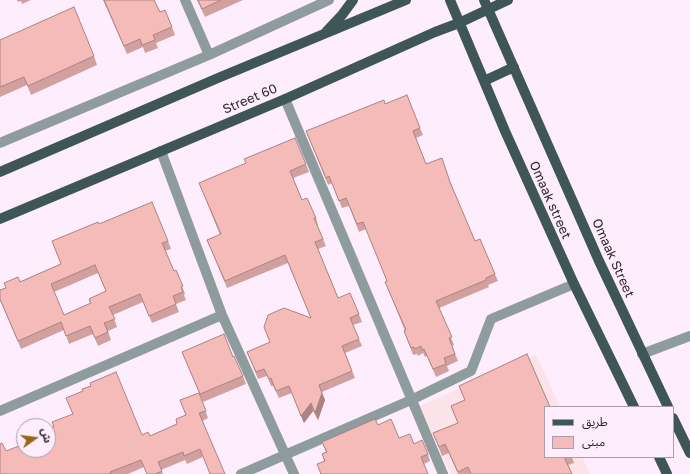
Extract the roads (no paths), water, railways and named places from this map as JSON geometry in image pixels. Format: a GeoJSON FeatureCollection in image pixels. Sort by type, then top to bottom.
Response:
{"type":"FeatureCollection","features":[{"type":"Feature","properties":{"kind":"main road"},"geometry":{"type":"LineString","coordinates":[[322,36],[342,15],[353,0]]}},
{"type":"Feature","properties":{"kind":"main road"},"geometry":{"type":"LineString","coordinates":[[0,172],[218,78],[406,0]]}},
{"type":"Feature","properties":{"kind":"main road","name":"Omaak street"},"geometry":{"type":"LineString","coordinates":[[450,0],[484,82],[574,284],[634,406]]}},
{"type":"Feature","properties":{"kind":"main road","name":"Street 60"},"geometry":{"type":"LineString","coordinates":[[0,219],[459,23],[486,5],[508,0]]}},
{"type":"Feature","properties":{"kind":"main road"},"geometry":{"type":"LineString","coordinates":[[484,82],[514,68],[486,5]]}},
{"type":"Feature","properties":{"kind":"main road","name":"Omaak Street"},"geometry":{"type":"LineString","coordinates":[[514,68],[599,261],[668,406]]}},
{"type":"Feature","properties":{"kind":"main road"},"geometry":{"type":"LineString","coordinates":[[674,420],[687,440],[690,453]]}},
{"type":"Feature","properties":{"kind":"main road"},"geometry":{"type":"LineString","coordinates":[[659,458],[667,474]]}},
{"type":"Feature","properties":{"kind":"street"},"geometry":{"type":"LineString","coordinates":[[185,0],[209,55]]}},
{"type":"Feature","properties":{"kind":"street"},"geometry":{"type":"LineString","coordinates":[[0,144],[209,55],[329,0]]}},
{"type":"Feature","properties":{"kind":"street"},"geometry":{"type":"LineString","coordinates":[[285,98],[443,474]]}},
{"type":"Feature","properties":{"kind":"street"},"geometry":{"type":"LineString","coordinates":[[161,151],[222,315],[294,474]]}},
{"type":"Feature","properties":{"kind":"street"},"geometry":{"type":"LineString","coordinates":[[241,474],[411,400],[471,371],[491,319],[574,284]]}},
{"type":"Feature","properties":{"kind":"street"},"geometry":{"type":"LineString","coordinates":[[0,411],[222,315]]}},
{"type":"Feature","properties":{"kind":"street"},"geometry":{"type":"LineString","coordinates":[[642,354],[690,336]]}}]}
